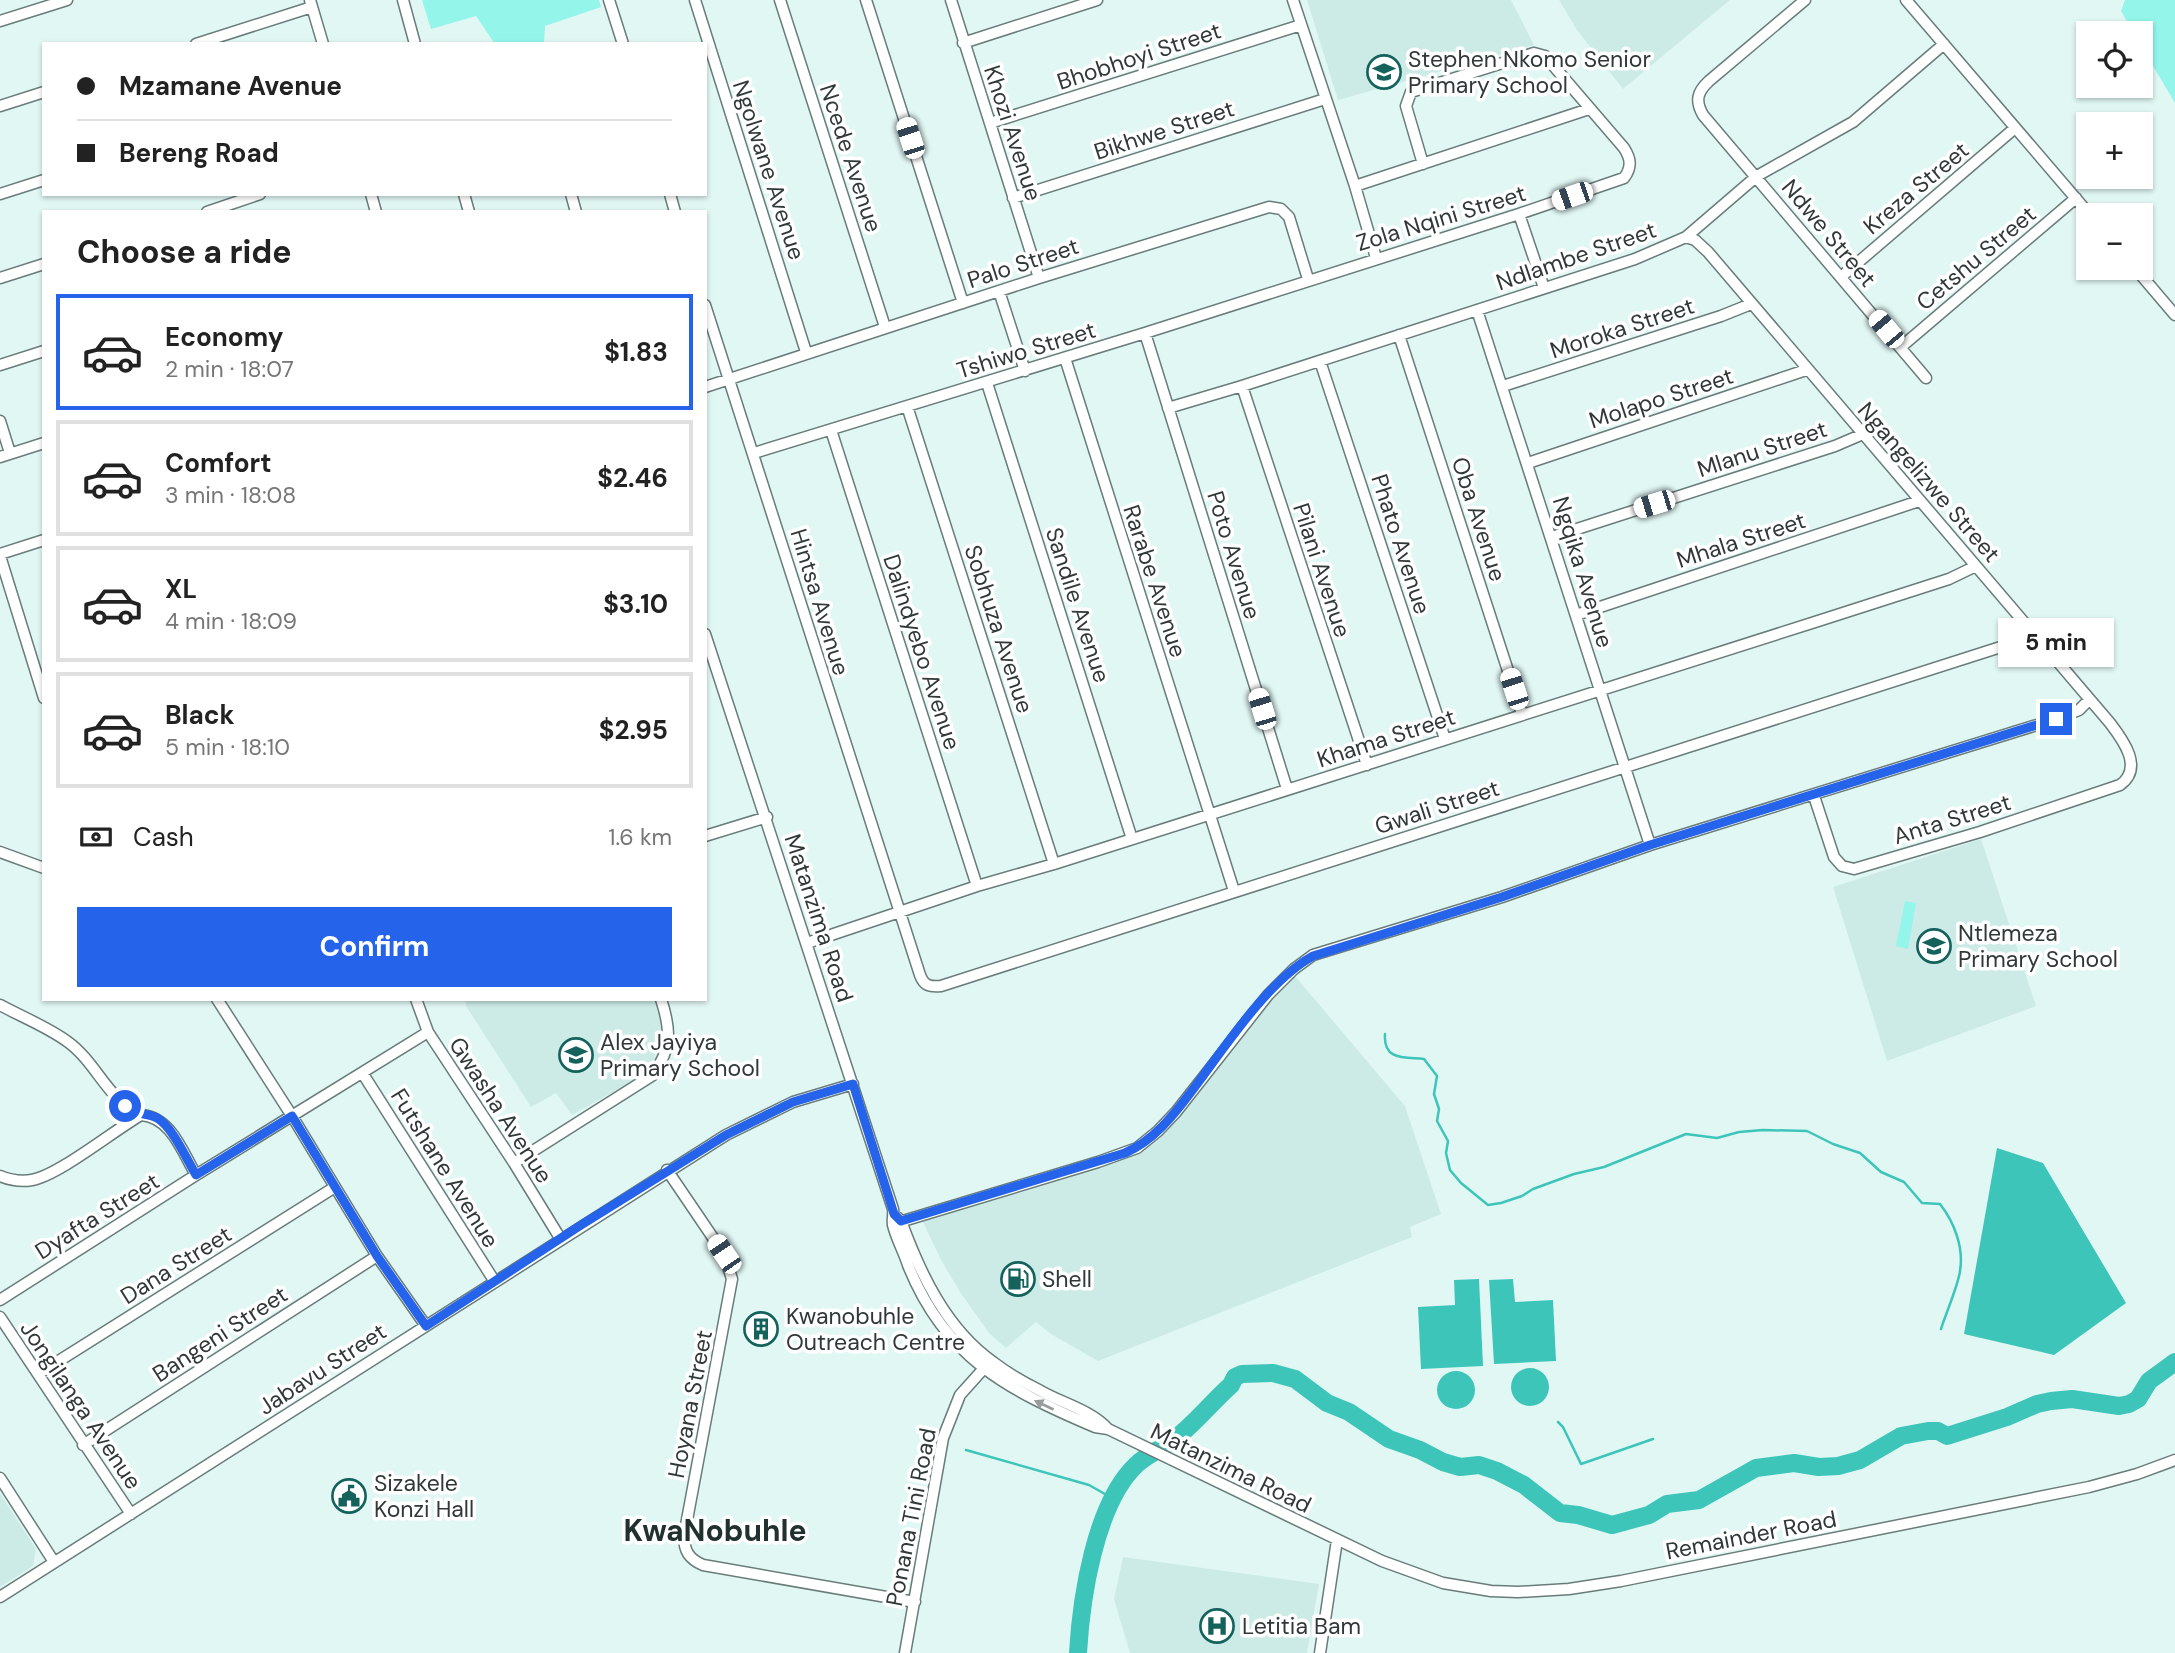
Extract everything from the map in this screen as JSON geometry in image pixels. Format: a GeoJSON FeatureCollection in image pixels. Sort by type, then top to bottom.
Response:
{"type":"FeatureCollection","features":[{"type":"Feature","properties":{"kind":"street"},"geometry":{"type":"LineString","coordinates":[[0,22],[67,0]]}},
{"type":"Feature","properties":{"kind":"street"},"geometry":{"type":"LineString","coordinates":[[403,0],[414,42]]}},
{"type":"Feature","properties":{"kind":"street"},"geometry":{"type":"LineString","coordinates":[[609,0],[622,42]]}},
{"type":"Feature","properties":{"kind":"street","name":"Ngolwane Avenue"},"geometry":{"type":"LineString","coordinates":[[695,0],[806,352]]}},
{"type":"Feature","properties":{"kind":"street","name":"Ncede Avenue"},"geometry":{"type":"LineString","coordinates":[[780,0],[885,327]]}},
{"type":"Feature","properties":{"kind":"street"},"geometry":{"type":"LineString","coordinates":[[866,0],[964,303]]}},
{"type":"Feature","properties":{"kind":"street","name":"Khozi Avenue"},"geometry":{"type":"LineString","coordinates":[[951,0],[1039,278]]}},
{"type":"Feature","properties":{"kind":"street"},"geometry":{"type":"LineString","coordinates":[[963,43],[1097,0]]}},
{"type":"Feature","properties":{"kind":"street"},"geometry":{"type":"LineString","coordinates":[[1293,0],[1376,258]]}},
{"type":"Feature","properties":{"kind":"street","name":"Ndwe Street"},"geometry":{"type":"LineString","coordinates":[[1805,0],[1701,88],[1698,105],[1703,115],[1926,378]]}},
{"type":"Feature","properties":{"kind":"street"},"geometry":{"type":"LineString","coordinates":[[1906,0],[2080,203]]}},
{"type":"Feature","properties":{"kind":"street"},"geometry":{"type":"LineString","coordinates":[[202,42],[311,4],[322,42]]}},
{"type":"Feature","properties":{"kind":"street","name":"Bhobhoyi Street"},"geometry":{"type":"LineString","coordinates":[[990,123],[1301,25]]}},
{"type":"Feature","properties":{"kind":"street","name":"Ndlambe Street"},"geometry":{"type":"LineString","coordinates":[[1168,408],[1652,254],[1686,237],[1757,176],[1853,122],[1944,44]]}},
{"type":"Feature","properties":{"kind":"street"},"geometry":{"type":"LineString","coordinates":[[1355,186],[1423,164],[1589,109],[1545,57],[1534,52],[1415,89],[1408,96],[1406,106],[1423,164]]}},
{"type":"Feature","properties":{"kind":"street"},"geometry":{"type":"LineString","coordinates":[[0,106],[42,93]]}},
{"type":"Feature","properties":{"kind":"street","name":"Bikhwe Street"},"geometry":{"type":"LineString","coordinates":[[1013,198],[1325,99]]}},
{"type":"Feature","properties":{"kind":"street","name":"Zola Nqini Street"},"geometry":{"type":"LineString","coordinates":[[1308,279],[1519,214],[1624,178],[1630,167],[1628,154],[1589,109]]}},
{"type":"Feature","properties":{"kind":"street","name":"Kreza Street"},"geometry":{"type":"LineString","coordinates":[[1841,277],[2015,128]]}},
{"type":"Feature","properties":{"kind":"street"},"geometry":{"type":"LineString","coordinates":[[0,194],[42,181]]}},
{"type":"Feature","properties":{"kind":"street"},"geometry":{"type":"LineString","coordinates":[[213,210],[254,196]]}},
{"type":"Feature","properties":{"kind":"street","name":"Cetshu Street"},"geometry":{"type":"LineString","coordinates":[[1900,347],[2076,198]]}},
{"type":"Feature","properties":{"kind":"street","name":"Palo Street"},"geometry":{"type":"LineString","coordinates":[[707,386],[806,352],[1260,209],[1275,207],[1286,212],[1308,279]]}},
{"type":"Feature","properties":{"kind":"street"},"geometry":{"type":"LineString","coordinates":[[1519,214],[1544,288]]}},
{"type":"Feature","properties":{"kind":"street","name":"Ngangelizwe Street"},"geometry":{"type":"LineString","coordinates":[[1686,237],[1695,240],[1708,252],[1976,566],[2120,736],[2132,762]]}},
{"type":"Feature","properties":{"kind":"street"},"geometry":{"type":"LineString","coordinates":[[0,278],[42,265]]}},
{"type":"Feature","properties":{"kind":"street","name":"Tshiwo Street"},"geometry":{"type":"LineString","coordinates":[[754,453],[988,383],[1308,279]]}},
{"type":"Feature","properties":{"kind":"street"},"geometry":{"type":"LineString","coordinates":[[2145,280],[2175,315]]}},
{"type":"Feature","properties":{"kind":"street"},"geometry":{"type":"LineString","coordinates":[[999,292],[1025,371]]}},
{"type":"Feature","properties":{"kind":"street","name":"Moroka Street"},"geometry":{"type":"LineString","coordinates":[[1503,386],[1751,304]]}},
{"type":"Feature","properties":{"kind":"street","name":"Hintsa Avenue"},"geometry":{"type":"LineString","coordinates":[[707,310],[899,912]]}},
{"type":"Feature","properties":{"kind":"street","name":"Ngqika Avenue"},"geometry":{"type":"LineString","coordinates":[[1477,310],[1650,845]]}},
{"type":"Feature","properties":{"kind":"street","name":"Poto Avenue"},"geometry":{"type":"LineString","coordinates":[[1145,333],[1287,789]]}},
{"type":"Feature","properties":{"kind":"street","name":"Oba Avenue"},"geometry":{"type":"LineString","coordinates":[[1399,335],[1522,714]]}},
{"type":"Feature","properties":{"kind":"street"},"geometry":{"type":"LineString","coordinates":[[0,365],[42,352]]}},
{"type":"Feature","properties":{"kind":"street","name":"Rarabe Avenue"},"geometry":{"type":"LineString","coordinates":[[1065,358],[1234,891]]}},
{"type":"Feature","properties":{"kind":"street","name":"Phato Avenue"},"geometry":{"type":"LineString","coordinates":[[1321,361],[1445,739]]}},
{"type":"Feature","properties":{"kind":"street","name":"Molapo Street"},"geometry":{"type":"LineString","coordinates":[[1528,463],[1806,370]]}},
{"type":"Feature","properties":{"kind":"street","name":"Sandile Avenue"},"geometry":{"type":"LineString","coordinates":[[988,383],[1132,839]]}},
{"type":"Feature","properties":{"kind":"street","name":"Pilani Avenue"},"geometry":{"type":"LineString","coordinates":[[1242,386],[1367,765]]}},
{"type":"Feature","properties":{"kind":"street","name":"Sobhuza Avenue"},"geometry":{"type":"LineString","coordinates":[[907,406],[1054,864]]}},
{"type":"Feature","properties":{"kind":"street"},"geometry":{"type":"LineString","coordinates":[[0,421],[5,455],[42,444]]}},
{"type":"Feature","properties":{"kind":"street","name":"Dalindyebo Avenue"},"geometry":{"type":"LineString","coordinates":[[831,430],[977,886]]}},
{"type":"Feature","properties":{"kind":"street","name":"Mlanu Street"},"geometry":{"type":"LineString","coordinates":[[1552,537],[1835,446],[1863,434]]}},
{"type":"Feature","properties":{"kind":"street","name":"Mhala Street"},"geometry":{"type":"LineString","coordinates":[[1576,615],[1919,501]]}},
{"type":"Feature","properties":{"kind":"street"},"geometry":{"type":"LineString","coordinates":[[42,541],[0,555],[42,692]]}},
{"type":"Feature","properties":{"kind":"street","name":"Khama Street"},"geometry":{"type":"LineString","coordinates":[[807,943],[977,886],[1054,864],[1949,579],[1976,566]]}},
{"type":"Feature","properties":{"kind":"street","name":"Gwali Street"},"geometry":{"type":"LineString","coordinates":[[899,912],[923,982],[935,987],[2007,645],[2033,634]]}},
{"type":"Feature","properties":{"kind":"street","name":"Matanzima Road"},"geometry":{"type":"LineString","coordinates":[[707,640],[917,1285],[933,1315],[961,1349],[983,1370],[1040,1404],[1095,1427],[1108,1429]]}},
{"type":"Feature","properties":{"kind":"street"},"geometry":{"type":"LineString","coordinates":[[896,1220],[1098,1162],[1137,1148],[1176,1112],[1268,995],[1294,969],[1313,956],[1502,897],[1650,845],[2056,719],[2079,710],[2089,700]]}},
{"type":"Feature","properties":{"kind":"street","name":"Anta Street"},"geometry":{"type":"LineString","coordinates":[[1814,796],[1834,857],[1848,868],[1861,868],[2120,785],[2130,774],[2132,762]]}},
{"type":"Feature","properties":{"kind":"street"},"geometry":{"type":"LineString","coordinates":[[707,835],[766,817]]}},
{"type":"Feature","properties":{"kind":"street"},"geometry":{"type":"LineString","coordinates":[[0,852],[42,867]]}},
{"type":"Feature","properties":{"kind":"street"},"geometry":{"type":"LineString","coordinates":[[217,1001],[292,1116],[377,1256],[426,1326]]}},
{"type":"Feature","properties":{"kind":"street","name":"Gwasha Avenue"},"geometry":{"type":"LineString","coordinates":[[417,1001],[428,1032],[560,1238]]}},
{"type":"Feature","properties":{"kind":"street"},"geometry":{"type":"LineString","coordinates":[[514,1163],[653,1075],[667,1052],[668,1025],[662,1001]]}},
{"type":"Feature","properties":{"kind":"street"},"geometry":{"type":"LineString","coordinates":[[0,1005],[68,1042],[94,1068],[125,1106],[141,1115],[160,1120],[168,1128],[196,1175]]}},
{"type":"Feature","properties":{"kind":"street","name":"Dyafta Street"},"geometry":{"type":"LineString","coordinates":[[0,1300],[428,1032]]}},
{"type":"Feature","properties":{"kind":"street","name":"Futshane Avenue"},"geometry":{"type":"LineString","coordinates":[[363,1074],[495,1282]]}},
{"type":"Feature","properties":{"kind":"street","name":"Jabavu Street"},"geometry":{"type":"LineString","coordinates":[[0,1597],[667,1170],[768,1113],[814,1095],[853,1084]]}},
{"type":"Feature","properties":{"kind":"street"},"geometry":{"type":"LineString","coordinates":[[0,1176],[22,1181],[35,1180],[57,1170],[141,1115]]}},
{"type":"Feature","properties":{"kind":"street","name":"Hoyana Street"},"geometry":{"type":"LineString","coordinates":[[667,1170],[724,1254],[732,1279],[684,1536],[684,1547],[688,1555],[704,1565],[915,1602]]}},
{"type":"Feature","properties":{"kind":"street","name":"Dana Street"},"geometry":{"type":"LineString","coordinates":[[38,1374],[335,1187]]}},
{"type":"Feature","properties":{"kind":"street","name":"Matanzima Road"},"geometry":{"type":"LineString","coordinates":[[896,1220],[936,1299],[992,1361],[1039,1391],[1098,1419],[1108,1429],[1337,1541]]}},
{"type":"Feature","properties":{"kind":"street","name":"Bangeni Street"},"geometry":{"type":"LineString","coordinates":[[83,1445],[377,1256]]}},
{"type":"Feature","properties":{"kind":"street","name":"Jongilanga Avenue"},"geometry":{"type":"LineString","coordinates":[[0,1317],[131,1514]]}},
{"type":"Feature","properties":{"kind":"street","name":"Ponana Tini Road"},"geometry":{"type":"LineString","coordinates":[[905,1653],[943,1438],[960,1395],[992,1361]]}},
{"type":"Feature","properties":{"kind":"street","name":"Remainder Road"},"geometry":{"type":"LineString","coordinates":[[1337,1541],[1401,1569],[1443,1583],[1490,1591],[1569,1589],[1621,1581],[2089,1487],[2137,1475],[2175,1460]]}},
{"type":"Feature","properties":{"kind":"street"},"geometry":{"type":"LineString","coordinates":[[0,1478],[54,1562]]}},
{"type":"Feature","properties":{"kind":"street"},"geometry":{"type":"LineString","coordinates":[[1321,1653],[1337,1541]]}},
{"type":"Feature","properties":{"kind":"shaded area"},"geometry":{"type":"Polygon","coordinates":[[[422,0],[599,0],[601,7],[545,26],[544,42],[494,42],[476,16],[431,29],[422,0]]]}},
{"type":"Feature","properties":{"kind":"shaded area","name":"Stephen Nkomo Senior Primary School"},"geometry":{"type":"Polygon","coordinates":[[[1307,0],[1511,0],[1534,45],[1338,100],[1307,0]]]}},
{"type":"Feature","properties":{"kind":"shaded area"},"geometry":{"type":"Polygon","coordinates":[[[1559,0],[1730,0],[1623,89],[1577,30],[1559,0]]]}},
{"type":"Feature","properties":{"kind":"shaded area"},"geometry":{"type":"Polygon","coordinates":[[[2125,0],[2175,0],[2175,103],[2153,66],[2153,21],[2127,21],[2121,11],[2125,0]]]}},
{"type":"Feature","properties":{"kind":"shaded area","name":"Ntlemeza Primary School"},"geometry":{"type":"Polygon","coordinates":[[[1981,839],[2036,1006],[1887,1061],[1833,887],[1981,839]]]}},
{"type":"Feature","properties":{"kind":"shaded area"},"geometry":{"type":"Polygon","coordinates":[[[1905,901],[1916,903],[1908,949],[1896,946],[1905,901]]]}},
{"type":"Feature","properties":{"kind":"shaded area"},"geometry":{"type":"Polygon","coordinates":[[[1295,976],[1405,1106],[1441,1214],[1410,1227],[1412,1237],[1098,1361],[1051,1334],[1036,1322],[1006,1348],[989,1333],[960,1292],[921,1218],[1140,1150],[1262,1008],[1295,976]]]}},
{"type":"Feature","properties":{"kind":"shaded area","name":"Alex Jayiya Primary School"},"geometry":{"type":"Polygon","coordinates":[[[465,1001],[655,1001],[663,1034],[653,1061],[638,1078],[572,1115],[556,1093],[531,1107],[465,1001]]]}},
{"type":"Feature","properties":{"kind":"shaded area"},"geometry":{"type":"Polygon","coordinates":[[[1997,1148],[2043,1163],[2126,1303],[2054,1355],[1964,1334],[1997,1148]]]}},
{"type":"Feature","properties":{"kind":"shaded area"},"geometry":{"type":"Polygon","coordinates":[[[1479,1279],[1483,1366],[1421,1369],[1418,1307],[1455,1305],[1454,1280],[1479,1279]]]}},
{"type":"Feature","properties":{"kind":"shaded area"},"geometry":{"type":"Polygon","coordinates":[[[1513,1279],[1515,1302],[1553,1300],[1556,1361],[1494,1364],[1489,1280],[1513,1279]]]}},
{"type":"Feature","properties":{"kind":"shaded area"},"geometry":{"type":"Polygon","coordinates":[[[1530,1368],[1543,1374],[1549,1387],[1543,1400],[1530,1406],[1517,1400],[1511,1387],[1517,1374],[1530,1368]]]}},
{"type":"Feature","properties":{"kind":"shaded area"},"geometry":{"type":"Polygon","coordinates":[[[1456,1371],[1469,1377],[1475,1390],[1469,1403],[1456,1409],[1443,1403],[1437,1390],[1443,1377],[1456,1371]]]}},
{"type":"Feature","properties":{"kind":"shaded area"},"geometry":{"type":"Polygon","coordinates":[[[0,1493],[36,1549],[33,1566],[0,1587],[0,1493]]]}},
{"type":"Feature","properties":{"kind":"shaded area","name":"Letitia Bam"},"geometry":{"type":"Polygon","coordinates":[[[1123,1557],[1319,1584],[1307,1653],[1130,1653],[1114,1599],[1123,1557]]]}},
{"type":"Feature","properties":{"kind":"waterway"},"geometry":{"type":"LineString","coordinates":[[1385,1034],[1385,1043],[1391,1053],[1424,1059],[1437,1076],[1434,1094],[1439,1109],[1437,1121],[1448,1141],[1446,1153],[1450,1170],[1461,1183],[1488,1205],[1522,1196],[1533,1189],[1574,1174],[1604,1167],[1686,1134],[1717,1138],[1739,1132],[1763,1130],[1807,1131],[1860,1153],[1881,1172],[1904,1182],[1922,1203],[1940,1204],[1954,1227],[1961,1253],[1960,1271],[1941,1329]]}},
{"type":"Feature","properties":{"kind":"waterway"},"geometry":{"type":"LineString","coordinates":[[1078,1653],[1093,1553],[1100,1527],[1122,1482],[1140,1461],[1183,1432],[1231,1385],[1235,1377],[1242,1374],[1273,1373],[1295,1379],[1327,1403],[1349,1412],[1389,1439],[1443,1462],[1460,1467],[1479,1465],[1497,1471],[1524,1485],[1560,1513],[1612,1525],[1649,1515],[1667,1504],[1699,1500],[1756,1468],[1794,1463],[1819,1467],[1838,1466],[1860,1460],[1901,1436],[1928,1431],[1938,1431],[1947,1436],[2051,1401],[2072,1399],[2119,1406],[2129,1404],[2138,1399],[2149,1381],[2175,1362]]}},
{"type":"Feature","properties":{"kind":"waterway"},"geometry":{"type":"LineString","coordinates":[[1558,1422],[1581,1464],[1653,1439]]}},
{"type":"Feature","properties":{"kind":"waterway"},"geometry":{"type":"LineString","coordinates":[[966,1450],[1089,1485],[1112,1498]]}},
{"type":"Feature","properties":{"kind":"place","name":"Stephen Nkomo Senior Primary School"},"geometry":{"type":"Point","coordinates":[1384,72]}},
{"type":"Feature","properties":{"kind":"place","name":"Ntlemeza Primary School"},"geometry":{"type":"Point","coordinates":[1934,946]}},
{"type":"Feature","properties":{"kind":"place","name":"Alex Jayiya Primary School"},"geometry":{"type":"Point","coordinates":[576,1055]}},
{"type":"Feature","properties":{"kind":"place","name":"Shell"},"geometry":{"type":"Point","coordinates":[1018,1279]}},
{"type":"Feature","properties":{"kind":"place","name":"Kwanobuhle Outreach Centre"},"geometry":{"type":"Point","coordinates":[761,1329]}},
{"type":"Feature","properties":{"kind":"place","name":"Sizakele Konzi Hall"},"geometry":{"type":"Point","coordinates":[349,1496]}},
{"type":"Feature","properties":{"kind":"place","name":"Letitia Bam"},"geometry":{"type":"Point","coordinates":[1217,1626]}},
{"type":"Feature","properties":{"kind":"district","name":"KwaNobuhle"},"geometry":{"type":"Point","coordinates":[715,1531]}},
{"type":"Feature","properties":{"kind":"route"},"geometry":{"type":"LineString","coordinates":[[125,1106],[131,1111],[160,1120],[168,1128],[196,1175],[292,1116],[377,1256],[426,1326],[667,1170],[743,1125],[793,1102],[853,1084],[894,1214],[901,1221],[1098,1162],[1146,1142],[1176,1112],[1281,980],[1313,956],[1502,897],[1650,845],[2056,719]]}}]}
